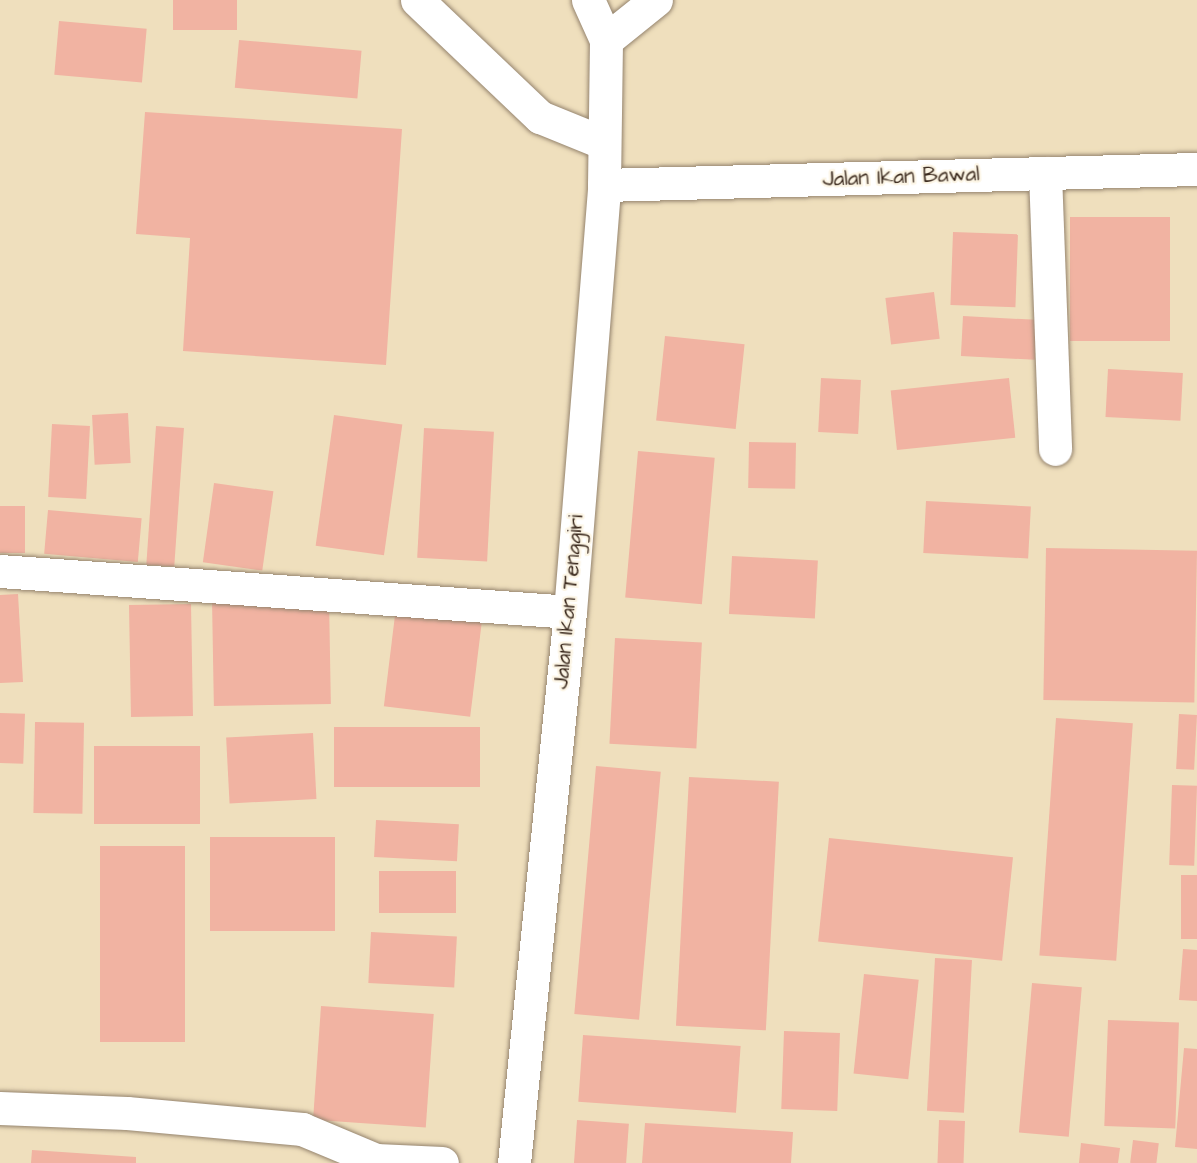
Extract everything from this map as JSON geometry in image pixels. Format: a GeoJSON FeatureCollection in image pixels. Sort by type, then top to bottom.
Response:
{"type":"FeatureCollection","features":[{"type":"Feature","properties":{"kind":"main road"},"geometry":{"type":"LineString","coordinates":[[417,0],[540,117],[604,143]]}},
{"type":"Feature","properties":{"kind":"main road"},"geometry":{"type":"LineString","coordinates":[[588,0],[606,40],[656,0]]}},
{"type":"Feature","properties":{"kind":"main road","name":"Jalan Ikan Tenggiri"},"geometry":{"type":"LineString","coordinates":[[514,1163],[570,612],[604,185],[606,40]]}},
{"type":"Feature","properties":{"kind":"main road","name":"Jalan Ikan Bawal"},"geometry":{"type":"LineString","coordinates":[[604,185],[1197,169]]}},
{"type":"Feature","properties":{"kind":"main road"},"geometry":{"type":"LineString","coordinates":[[1045,173],[1055,449]]}},
{"type":"Feature","properties":{"kind":"main road"},"geometry":{"type":"LineString","coordinates":[[0,571],[570,612]]}},
{"type":"Feature","properties":{"kind":"main road"},"geometry":{"type":"LineString","coordinates":[[0,1108],[127,1113],[302,1129],[376,1160],[442,1163]]}},
{"type":"Feature","properties":{"kind":"building"},"geometry":{"type":"Polygon","coordinates":[[[173,0],[237,0],[237,30],[173,30],[173,0]]]}},
{"type":"Feature","properties":{"kind":"building"},"geometry":{"type":"Polygon","coordinates":[[[59,21],[147,29],[142,82],[54,75],[59,21]]]}},
{"type":"Feature","properties":{"kind":"building"},"geometry":{"type":"Polygon","coordinates":[[[239,40],[362,51],[357,99],[235,88],[239,40]]]}},
{"type":"Feature","properties":{"kind":"building"},"geometry":{"type":"Polygon","coordinates":[[[145,112],[402,129],[386,365],[183,351],[190,238],[136,234],[145,112]]]}},
{"type":"Feature","properties":{"kind":"building"},"geometry":{"type":"Polygon","coordinates":[[[1070,217],[1170,217],[1170,341],[1070,341],[1070,217]]]}},
{"type":"Feature","properties":{"kind":"building"},"geometry":{"type":"Polygon","coordinates":[[[953,232],[1018,234],[1015,307],[950,305],[953,232]]]}},
{"type":"Feature","properties":{"kind":"building"},"geometry":{"type":"Polygon","coordinates":[[[934,292],[940,339],[891,345],[885,298],[934,292]]]}},
{"type":"Feature","properties":{"kind":"building"},"geometry":{"type":"Polygon","coordinates":[[[963,316],[1037,320],[1035,360],[961,356],[963,316]]]}},
{"type":"Feature","properties":{"kind":"building"},"geometry":{"type":"Polygon","coordinates":[[[665,336],[745,344],[736,429],[656,421],[665,336]]]}},
{"type":"Feature","properties":{"kind":"building"},"geometry":{"type":"Polygon","coordinates":[[[1108,369],[1183,373],[1180,421],[1105,417],[1108,369]]]}},
{"type":"Feature","properties":{"kind":"building"},"geometry":{"type":"Polygon","coordinates":[[[821,378],[861,380],[858,434],[818,432],[821,378]]]}},
{"type":"Feature","properties":{"kind":"building"},"geometry":{"type":"Polygon","coordinates":[[[1009,378],[1015,438],[897,450],[891,390],[1009,378]]]}},
{"type":"Feature","properties":{"kind":"building"},"geometry":{"type":"Polygon","coordinates":[[[128,413],[131,463],[95,465],[92,415],[128,413]]]}},
{"type":"Feature","properties":{"kind":"building"},"geometry":{"type":"Polygon","coordinates":[[[334,415],[402,425],[384,555],[316,546],[334,415]]]}},
{"type":"Feature","properties":{"kind":"building"},"geometry":{"type":"Polygon","coordinates":[[[52,424],[90,426],[86,499],[48,497],[52,424]]]}},
{"type":"Feature","properties":{"kind":"building"},"geometry":{"type":"Polygon","coordinates":[[[156,426],[184,428],[174,567],[146,565],[156,426]]]}},
{"type":"Feature","properties":{"kind":"building"},"geometry":{"type":"Polygon","coordinates":[[[424,428],[494,432],[487,561],[417,558],[424,428]]]}},
{"type":"Feature","properties":{"kind":"building"},"geometry":{"type":"Polygon","coordinates":[[[749,442],[796,443],[795,489],[748,488],[749,442]]]}},
{"type":"Feature","properties":{"kind":"building"},"geometry":{"type":"Polygon","coordinates":[[[638,451],[715,458],[702,604],[625,597],[638,451]]]}},
{"type":"Feature","properties":{"kind":"building"},"geometry":{"type":"Polygon","coordinates":[[[214,483],[273,491],[262,571],[203,562],[214,483]]]}},
{"type":"Feature","properties":{"kind":"building"},"geometry":{"type":"Polygon","coordinates":[[[926,501],[1031,506],[1028,558],[923,553],[926,501]]]}},
{"type":"Feature","properties":{"kind":"building"},"geometry":{"type":"Polygon","coordinates":[[[0,506],[25,506],[25,553],[0,553],[0,506]]]}},
{"type":"Feature","properties":{"kind":"building"},"geometry":{"type":"Polygon","coordinates":[[[48,510],[142,518],[138,562],[44,554],[48,510]]]}},
{"type":"Feature","properties":{"kind":"building"},"geometry":{"type":"Polygon","coordinates":[[[1046,548],[1197,551],[1194,703],[1043,700],[1046,548]]]}},
{"type":"Feature","properties":{"kind":"building"},"geometry":{"type":"Polygon","coordinates":[[[732,556],[818,561],[815,618],[729,614],[732,556]]]}},
{"type":"Feature","properties":{"kind":"building"},"geometry":{"type":"Polygon","coordinates":[[[18,594],[23,682],[0,683],[0,595],[18,594]]]}},
{"type":"Feature","properties":{"kind":"building"},"geometry":{"type":"Polygon","coordinates":[[[329,598],[331,704],[214,706],[212,600],[329,598]]]}},
{"type":"Feature","properties":{"kind":"building"},"geometry":{"type":"Polygon","coordinates":[[[397,599],[483,610],[470,717],[384,706],[397,599]]]}},
{"type":"Feature","properties":{"kind":"building"},"geometry":{"type":"Polygon","coordinates":[[[191,604],[193,716],[131,717],[129,605],[191,604]]]}},
{"type":"Feature","properties":{"kind":"building"},"geometry":{"type":"Polygon","coordinates":[[[615,638],[702,643],[696,748],[609,744],[615,638]]]}},
{"type":"Feature","properties":{"kind":"building"},"geometry":{"type":"Polygon","coordinates":[[[0,713],[25,714],[23,764],[0,763],[0,713]]]}},
{"type":"Feature","properties":{"kind":"building"},"geometry":{"type":"Polygon","coordinates":[[[1179,714],[1197,715],[1194,770],[1176,769],[1179,714]]]}},
{"type":"Feature","properties":{"kind":"building"},"geometry":{"type":"Polygon","coordinates":[[[1056,718],[1133,723],[1116,961],[1039,955],[1056,718]]]}},
{"type":"Feature","properties":{"kind":"building"},"geometry":{"type":"Polygon","coordinates":[[[35,722],[84,723],[82,814],[33,813],[35,722]]]}},
{"type":"Feature","properties":{"kind":"building"},"geometry":{"type":"Polygon","coordinates":[[[334,727],[480,727],[480,787],[334,787],[334,727]]]}},
{"type":"Feature","properties":{"kind":"building"},"geometry":{"type":"Polygon","coordinates":[[[313,733],[316,799],[230,803],[226,738],[313,733]]]}},
{"type":"Feature","properties":{"kind":"building"},"geometry":{"type":"Polygon","coordinates":[[[94,746],[200,746],[200,824],[94,824],[94,746]]]}},
{"type":"Feature","properties":{"kind":"building"},"geometry":{"type":"Polygon","coordinates":[[[596,766],[661,772],[639,1020],[574,1014],[596,766]]]}},
{"type":"Feature","properties":{"kind":"building"},"geometry":{"type":"Polygon","coordinates":[[[689,777],[779,782],[766,1030],[676,1026],[689,777]]]}},
{"type":"Feature","properties":{"kind":"building"},"geometry":{"type":"Polygon","coordinates":[[[1172,785],[1197,786],[1194,866],[1169,865],[1172,785]]]}},
{"type":"Feature","properties":{"kind":"building"},"geometry":{"type":"Polygon","coordinates":[[[376,820],[459,824],[457,861],[374,857],[376,820]]]}},
{"type":"Feature","properties":{"kind":"building"},"geometry":{"type":"Polygon","coordinates":[[[210,837],[335,837],[335,931],[210,931],[210,837]]]}},
{"type":"Feature","properties":{"kind":"building"},"geometry":{"type":"Polygon","coordinates":[[[829,838],[1013,857],[1002,961],[818,941],[829,838]]]}},
{"type":"Feature","properties":{"kind":"building"},"geometry":{"type":"Polygon","coordinates":[[[100,846],[185,846],[185,1042],[100,1042],[100,846]]]}},
{"type":"Feature","properties":{"kind":"building"},"geometry":{"type":"Polygon","coordinates":[[[379,871],[456,871],[456,913],[379,913],[379,871]]]}},
{"type":"Feature","properties":{"kind":"building"},"geometry":{"type":"Polygon","coordinates":[[[1181,875],[1197,875],[1197,939],[1181,939],[1181,875]]]}},
{"type":"Feature","properties":{"kind":"building"},"geometry":{"type":"Polygon","coordinates":[[[371,932],[457,937],[454,987],[368,983],[371,932]]]}},
{"type":"Feature","properties":{"kind":"building"},"geometry":{"type":"Polygon","coordinates":[[[1183,949],[1197,950],[1197,1001],[1179,1000],[1183,949]]]}},
{"type":"Feature","properties":{"kind":"building"},"geometry":{"type":"Polygon","coordinates":[[[935,958],[972,960],[964,1113],[927,1111],[935,958]]]}},
{"type":"Feature","properties":{"kind":"building"},"geometry":{"type":"Polygon","coordinates":[[[864,974],[919,980],[908,1079],[854,1073],[864,974]]]}},
{"type":"Feature","properties":{"kind":"building"},"geometry":{"type":"Polygon","coordinates":[[[1032,983],[1082,987],[1069,1137],[1019,1132],[1032,983]]]}},
{"type":"Feature","properties":{"kind":"building"},"geometry":{"type":"Polygon","coordinates":[[[321,1006],[434,1014],[426,1128],[313,1120],[321,1006]]]}},
{"type":"Feature","properties":{"kind":"building"},"geometry":{"type":"Polygon","coordinates":[[[1108,1020],[1179,1022],[1175,1128],[1104,1126],[1108,1020]]]}},
{"type":"Feature","properties":{"kind":"building"},"geometry":{"type":"Polygon","coordinates":[[[784,1031],[840,1033],[837,1111],[781,1109],[784,1031]]]}},
{"type":"Feature","properties":{"kind":"building"},"geometry":{"type":"Polygon","coordinates":[[[583,1035],[741,1046],[736,1113],[578,1102],[583,1035]]]}},
{"type":"Feature","properties":{"kind":"building"},"geometry":{"type":"Polygon","coordinates":[[[1184,1048],[1197,1049],[1197,1149],[1175,1147],[1184,1048]]]}},
{"type":"Feature","properties":{"kind":"building"},"geometry":{"type":"Polygon","coordinates":[[[577,1120],[629,1124],[626,1163],[574,1163],[577,1120]]]}},
{"type":"Feature","properties":{"kind":"building"},"geometry":{"type":"Polygon","coordinates":[[[939,1120],[965,1121],[964,1163],[937,1163],[939,1120]]]}},
{"type":"Feature","properties":{"kind":"building"},"geometry":{"type":"Polygon","coordinates":[[[645,1123],[793,1132],[791,1163],[642,1163],[645,1123]]]}},
{"type":"Feature","properties":{"kind":"building"},"geometry":{"type":"Polygon","coordinates":[[[1133,1140],[1159,1143],[1156,1163],[1130,1163],[1133,1140]]]}},
{"type":"Feature","properties":{"kind":"building"},"geometry":{"type":"Polygon","coordinates":[[[1081,1143],[1120,1148],[1118,1163],[1079,1163],[1081,1143]]]}},
{"type":"Feature","properties":{"kind":"building"},"geometry":{"type":"Polygon","coordinates":[[[32,1150],[136,1157],[136,1163],[31,1163],[32,1150]]]}}]}
